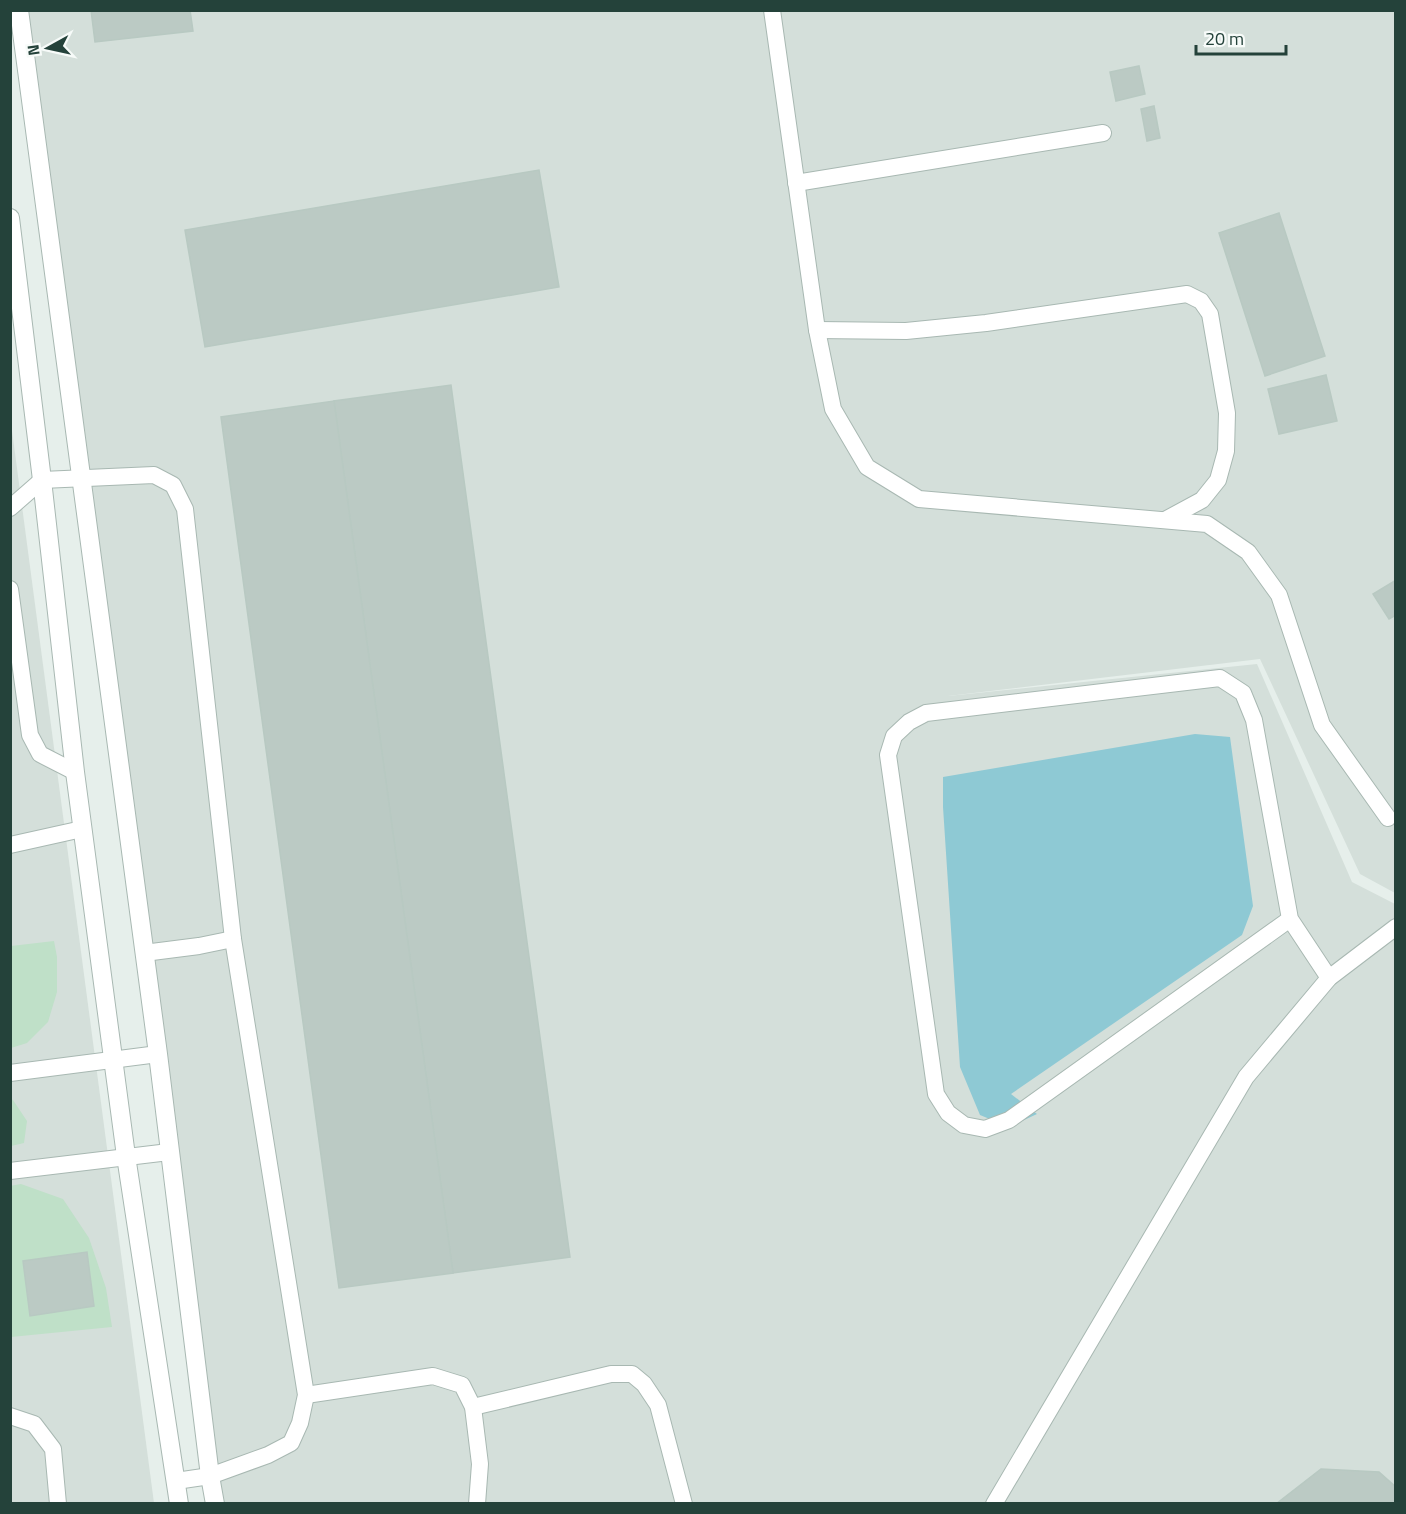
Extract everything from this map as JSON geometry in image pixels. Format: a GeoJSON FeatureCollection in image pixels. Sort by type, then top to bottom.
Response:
{"type":"FeatureCollection","features":[{"type":"Feature","properties":{"kind":"street"},"geometry":{"type":"LineString","coordinates":[[19,10],[158,1054],[215,1503]]}},
{"type":"Feature","properties":{"kind":"street"},"geometry":{"type":"LineString","coordinates":[[10,218],[75,772],[112,1060],[179,1503]]}},
{"type":"Feature","properties":{"kind":"lane"},"geometry":{"type":"LineString","coordinates":[[772,10],[817,330],[833,409],[867,467],[919,499],[1207,524],[1248,552],[1280,595],[1322,725],[1388,818]]}},
{"type":"Feature","properties":{"kind":"lane"},"geometry":{"type":"LineString","coordinates":[[796,183],[1103,133]]}},
{"type":"Feature","properties":{"kind":"lane"},"geometry":{"type":"LineString","coordinates":[[817,330],[906,331],[986,323],[1187,294],[1201,300],[1210,314],[1227,413],[1226,451],[1218,480],[1202,500],[1165,520]]}},
{"type":"Feature","properties":{"kind":"lane"},"geometry":{"type":"LineString","coordinates":[[10,508],[42,480],[154,475],[173,485],[185,509],[233,939],[306,1395],[300,1423],[291,1443],[268,1455],[210,1476],[176,1481]]}},
{"type":"Feature","properties":{"kind":"lane"},"geometry":{"type":"LineString","coordinates":[[10,589],[30,735],[39,754],[75,772]]}},
{"type":"Feature","properties":{"kind":"lane"},"geometry":{"type":"LineString","coordinates":[[1290,919],[1009,1120],[986,1129],[964,1125],[948,1113],[936,1094],[888,755],[894,736],[909,722],[926,713],[1220,678],[1243,693],[1254,720],[1290,919],[1329,978]]}},
{"type":"Feature","properties":{"kind":"lane"},"geometry":{"type":"LineString","coordinates":[[10,845],[82,829]]}},
{"type":"Feature","properties":{"kind":"lane"},"geometry":{"type":"LineString","coordinates":[[994,1503],[1246,1077],[1329,978],[1395,927]]}},
{"type":"Feature","properties":{"kind":"lane"},"geometry":{"type":"LineString","coordinates":[[144,953],[233,939]]}},
{"type":"Feature","properties":{"kind":"lane"},"geometry":{"type":"LineString","coordinates":[[10,1073],[158,1054]]}},
{"type":"Feature","properties":{"kind":"lane"},"geometry":{"type":"LineString","coordinates":[[10,1171],[169,1152]]}},
{"type":"Feature","properties":{"kind":"lane"},"geometry":{"type":"LineString","coordinates":[[473,1407],[611,1374],[632,1374],[644,1384],[658,1406],[684,1503]]}},
{"type":"Feature","properties":{"kind":"lane"},"geometry":{"type":"LineString","coordinates":[[306,1395],[433,1376],[462,1385],[473,1407],[480,1464],[477,1503]]}},
{"type":"Feature","properties":{"kind":"lane"},"geometry":{"type":"LineString","coordinates":[[10,1416],[34,1424],[53,1449],[58,1503]]}},
{"type":"Feature","properties":{"kind":"shaded area"},"geometry":{"type":"Polygon","coordinates":[[[27,11],[1395,11],[1395,893],[1360,874],[1260,659],[948,696],[1257,664],[1352,882],[1395,904],[1395,1503],[216,1503],[27,11]]]}},
{"type":"Feature","properties":{"kind":"shaded area"},"geometry":{"type":"Polygon","coordinates":[[[11,423],[154,1503],[11,1503],[11,423]]]}},
{"type":"Feature","properties":{"kind":"green space"},"geometry":{"type":"Polygon","coordinates":[[[54,941],[57,957],[57,992],[48,1022],[27,1043],[11,1048],[11,946],[54,941]]]}},
{"type":"Feature","properties":{"kind":"green space"},"geometry":{"type":"Polygon","coordinates":[[[11,1099],[27,1121],[24,1143],[11,1146],[11,1099]]]}},
{"type":"Feature","properties":{"kind":"green space"},"geometry":{"type":"Polygon","coordinates":[[[21,1184],[63,1199],[89,1238],[106,1288],[112,1327],[11,1337],[10,1186],[21,1184]]]}},
{"type":"Feature","properties":{"kind":"water"},"geometry":{"type":"Polygon","coordinates":[[[1195,734],[1230,737],[1253,906],[1242,935],[1011,1094],[1037,1114],[1009,1127],[980,1115],[960,1067],[943,777],[1195,734]]]}},
{"type":"Feature","properties":{"kind":"building"},"geometry":{"type":"Polygon","coordinates":[[[91,10],[190,10],[193,31],[95,42],[91,10]]]}},
{"type":"Feature","properties":{"kind":"building"},"geometry":{"type":"Polygon","coordinates":[[[1139,66],[1145,94],[1116,101],[1110,72],[1139,66]]]}},
{"type":"Feature","properties":{"kind":"building"},"geometry":{"type":"Polygon","coordinates":[[[1154,106],[1160,138],[1147,141],[1141,109],[1154,106]]]}},
{"type":"Feature","properties":{"kind":"building"},"geometry":{"type":"Polygon","coordinates":[[[539,170],[559,287],[205,347],[185,230],[539,170]]]}},
{"type":"Feature","properties":{"kind":"building"},"geometry":{"type":"Polygon","coordinates":[[[1279,213],[1325,356],[1265,376],[1219,233],[1279,213]]]}},
{"type":"Feature","properties":{"kind":"building"},"geometry":{"type":"Polygon","coordinates":[[[1326,375],[1337,421],[1279,434],[1268,389],[1326,375]]]}},
{"type":"Feature","properties":{"kind":"building"},"geometry":{"type":"Polygon","coordinates":[[[451,385],[570,1257],[453,1273],[334,401],[451,385]]]}},
{"type":"Feature","properties":{"kind":"building"},"geometry":{"type":"Polygon","coordinates":[[[334,401],[453,1273],[339,1288],[221,417],[334,401]]]}},
{"type":"Feature","properties":{"kind":"building"},"geometry":{"type":"Polygon","coordinates":[[[1396,580],[1396,615],[1389,619],[1373,594],[1396,580]]]}},
{"type":"Feature","properties":{"kind":"building"},"geometry":{"type":"Polygon","coordinates":[[[87,1252],[94,1306],[30,1316],[23,1261],[87,1252]]]}},
{"type":"Feature","properties":{"kind":"building"},"geometry":{"type":"Polygon","coordinates":[[[1321,1469],[1379,1472],[1396,1487],[1396,1504],[1276,1504],[1321,1469]]]}}]}
